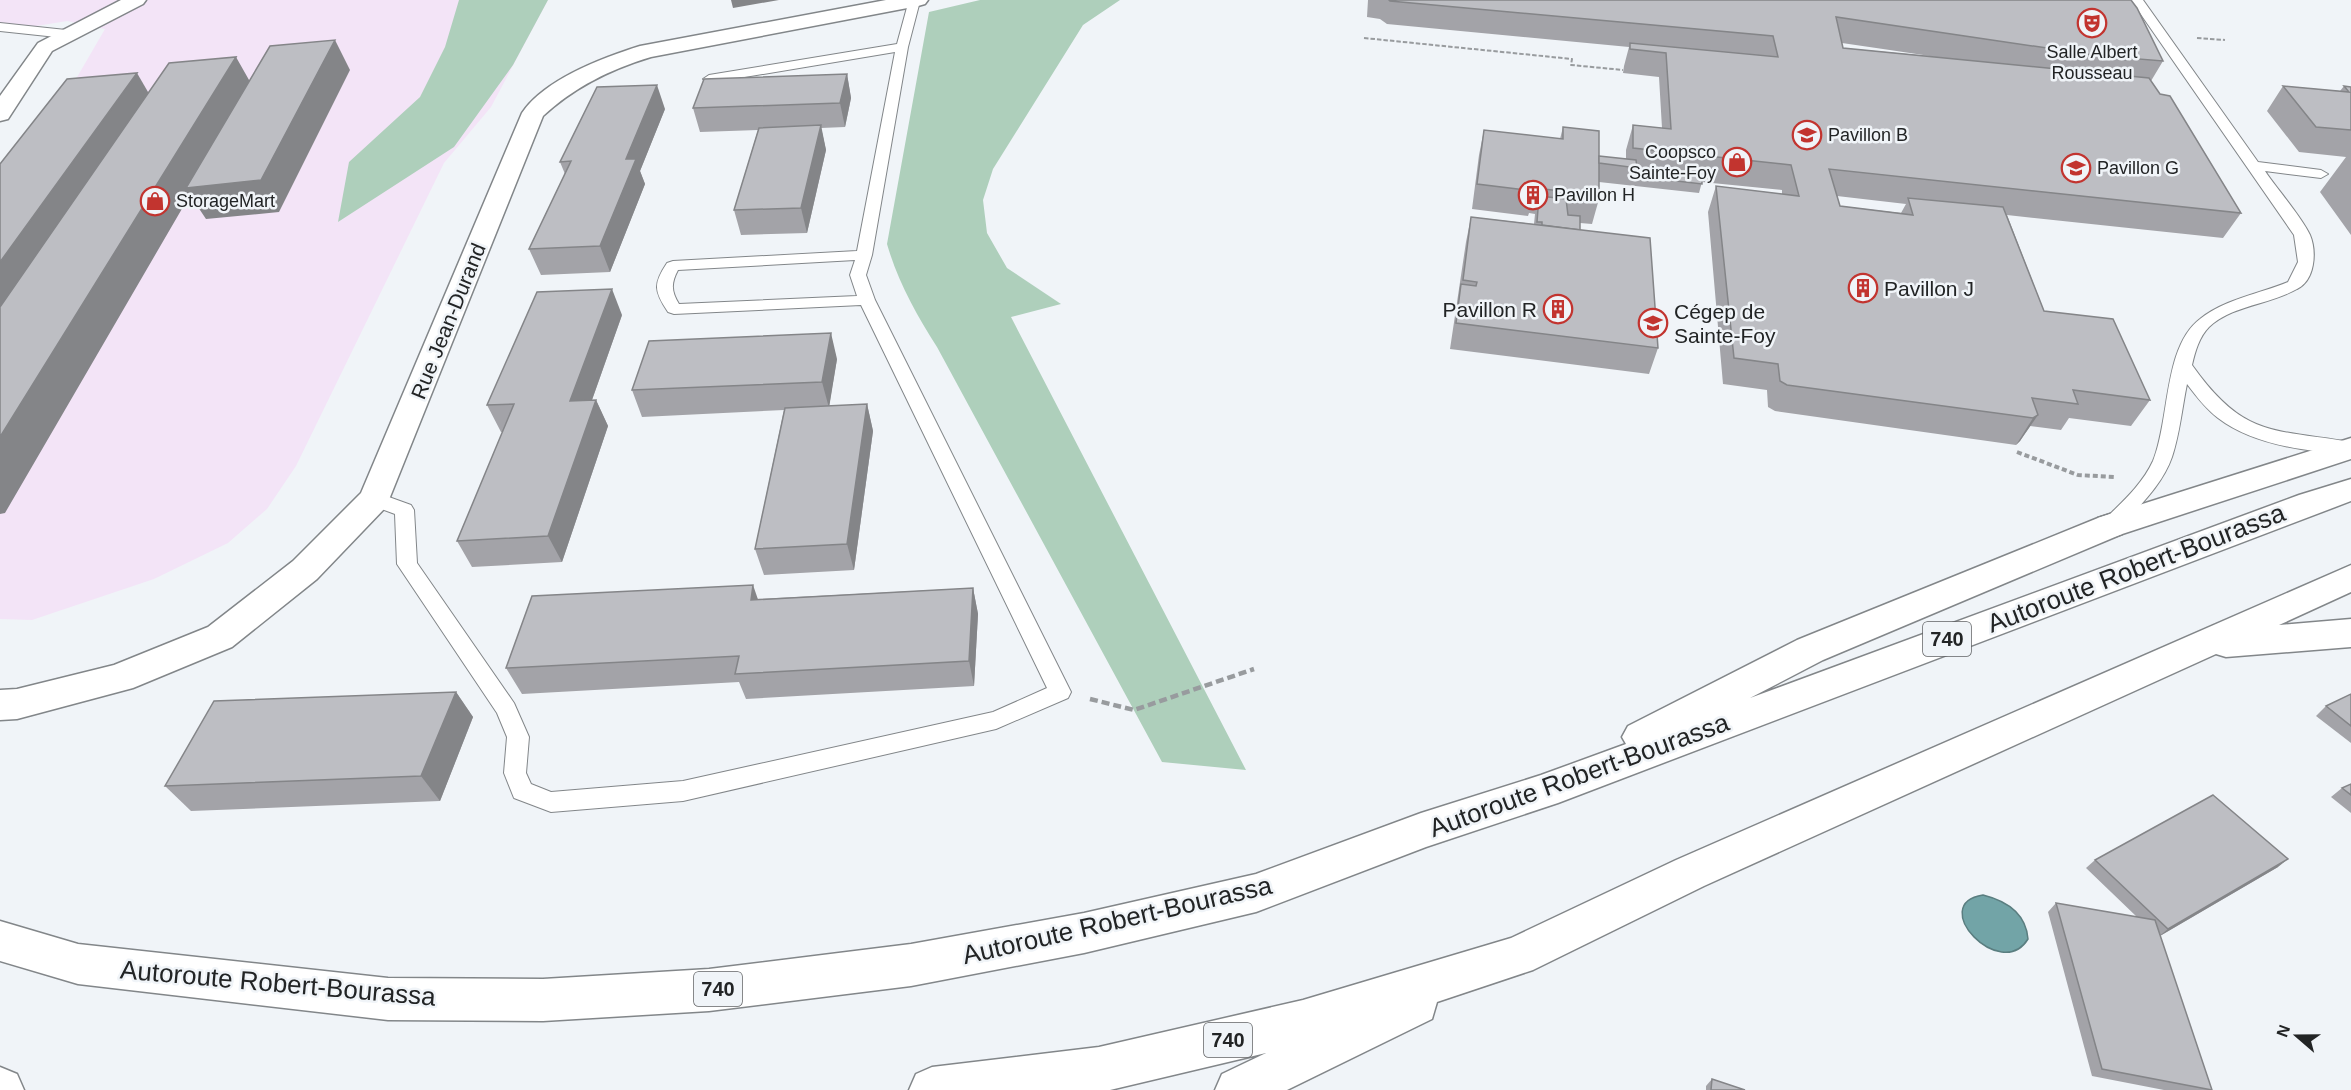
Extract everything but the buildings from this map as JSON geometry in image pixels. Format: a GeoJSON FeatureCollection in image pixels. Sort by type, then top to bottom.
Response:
{"type":"FeatureCollection","features":[{"type":"Feature","properties":{"kind":"main road"},"geometry":{"type":"LineString","coordinates":[[0,114],[36,57],[45,47],[66,34],[136,0]]}},
{"type":"Feature","properties":{"kind":"main road","name":"Rue Jean-Durand"},"geometry":{"type":"LineString","coordinates":[[0,705],[17,704],[120,678],[220,637],[305,570],[375,499],[533,113],[557,91],[617,60],[648,51],[918,0]]}},
{"type":"Feature","properties":{"kind":"main road"},"geometry":{"type":"LineString","coordinates":[[1544,791],[1674,718],[1810,650],[2110,526],[2350,448]]}},
{"type":"Feature","properties":{"kind":"main road","name":"Autoroute Robert-Bourassa"},"geometry":{"type":"LineString","coordinates":[[0,941],[78,964],[388,999],[543,1000],[709,990],[911,965],[1084,933],[1256,893],[1421,831],[1544,791],[2310,503],[2351,490]]}},
{"type":"Feature","properties":{"kind":"main road","name":"740"},"geometry":{"type":"LineString","coordinates":[[932,1090],[1110,1068],[1303,1022],[1518,956],[1689,873],[2351,578]]}},
{"type":"Feature","properties":{"kind":"main road"},"geometry":{"type":"LineString","coordinates":[[2203,645],[2351,633]]}},
{"type":"Feature","properties":{"kind":"main road"},"geometry":{"type":"LineString","coordinates":[[1238,1090],[1518,956]]}},
{"type":"Feature","properties":{"kind":"lane"},"geometry":{"type":"LineString","coordinates":[[2110,526],[2152,480],[2163,458],[2190,343],[2200,327],[2220,311],[2294,285],[2305,266],[2308,254],[2302,235],[2137,0]]}},
{"type":"Feature","properties":{"kind":"lane"},"geometry":{"type":"LineString","coordinates":[[375,499],[404,510],[407,564],[506,709],[518,738],[515,773],[522,791],[551,802],[683,791],[996,720],[1060,692],[867,300],[858,274],[864,255],[902,47],[914,1]]}},
{"type":"Feature","properties":{"kind":"lane"},"geometry":{"type":"LineString","coordinates":[[0,27],[66,34]]}},
{"type":"Feature","properties":{"kind":"lane"},"geometry":{"type":"LineString","coordinates":[[709,79],[902,47]]}},
{"type":"Feature","properties":{"kind":"lane"},"geometry":{"type":"LineString","coordinates":[[2255,166],[2321,174]]}},
{"type":"Feature","properties":{"kind":"lane"},"geometry":{"type":"LineString","coordinates":[[864,255],[673,266],[663,282],[664,296],[674,309],[867,300]]}},
{"type":"Feature","properties":{"kind":"lane"},"geometry":{"type":"LineString","coordinates":[[2184,366],[2211,403],[2226,417],[2250,429],[2285,438],[2350,448]]}},
{"type":"Feature","properties":{"kind":"path"},"geometry":{"type":"LineString","coordinates":[[1364,38],[1572,59],[1571,65],[1623,70]]}},
{"type":"Feature","properties":{"kind":"path"},"geometry":{"type":"LineString","coordinates":[[2017,452],[2078,475],[2152,480]]}},
{"type":"Feature","properties":{"kind":"path"},"geometry":{"type":"LineString","coordinates":[[1060,692],[1134,710],[1254,669]]}},
{"type":"Feature","properties":{"kind":"shaded area"},"geometry":{"type":"Polygon","coordinates":[[[0,0],[548,0],[491,107],[444,163],[296,466],[267,509],[228,543],[154,579],[32,620],[0,619],[0,185],[69,91],[105,29],[67,21],[0,32],[0,0]]]}},
{"type":"Feature","properties":{"kind":"green space"},"geometry":{"type":"Polygon","coordinates":[[[459,0],[548,0],[513,65],[454,147],[338,222],[349,162],[420,97],[445,47],[459,0]]]}},
{"type":"Feature","properties":{"kind":"green space"},"geometry":{"type":"Polygon","coordinates":[[[980,0],[1120,0],[1083,25],[993,169],[983,200],[987,233],[1007,268],[1061,304],[1011,317],[1246,770],[1162,762],[915,310],[891,258],[887,244],[929,12],[980,0]]]}},
{"type":"Feature","properties":{"kind":"water"},"geometry":{"type":"Polygon","coordinates":[[[1983,895],[2007,905],[2024,922],[2028,939],[2016,950],[2002,952],[1987,947],[1974,937],[1965,924],[1962,912],[1967,901],[1983,895]]]}},
{"type":"Feature","properties":{"kind":"place","name":"Salle Albert Rousseau"},"geometry":{"type":"Point","coordinates":[2092,23]}},
{"type":"Feature","properties":{"kind":"place","name":"Pavillon B"},"geometry":{"type":"Point","coordinates":[1807,135]}},
{"type":"Feature","properties":{"kind":"place","name":"Coopsco Sainte-Foy"},"geometry":{"type":"Point","coordinates":[1737,162]}},
{"type":"Feature","properties":{"kind":"place","name":"Pavillon G"},"geometry":{"type":"Point","coordinates":[2076,168]}},
{"type":"Feature","properties":{"kind":"place","name":"Pavillon H"},"geometry":{"type":"Point","coordinates":[1533,195]}},
{"type":"Feature","properties":{"kind":"place","name":"StorageMart"},"geometry":{"type":"Point","coordinates":[155,201]}},
{"type":"Feature","properties":{"kind":"place","name":"Pavillon J"},"geometry":{"type":"Point","coordinates":[1863,288]}},
{"type":"Feature","properties":{"kind":"place","name":"Pavillon R"},"geometry":{"type":"Point","coordinates":[1558,309]}},
{"type":"Feature","properties":{"kind":"place","name":"Cégep de Sainte-Foy"},"geometry":{"type":"Point","coordinates":[1653,323]}}]}
